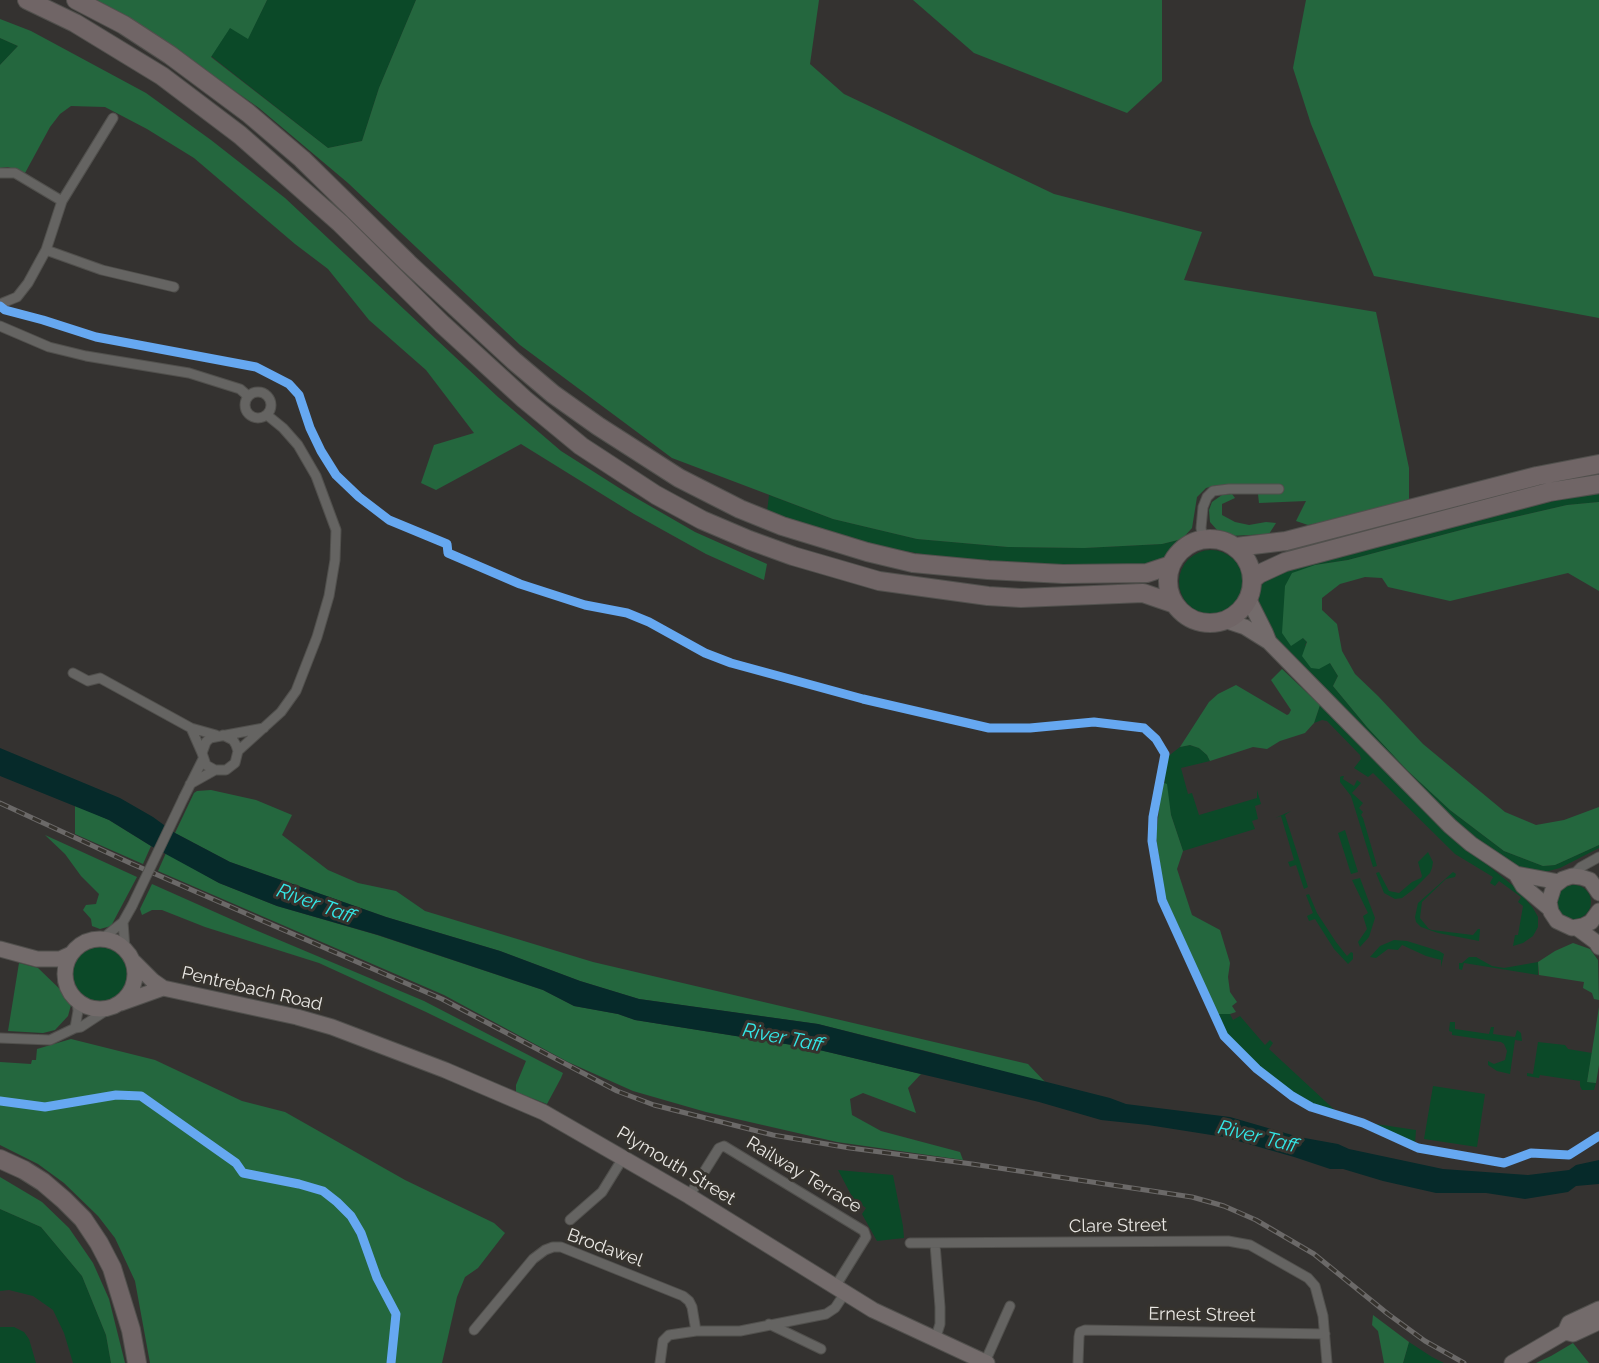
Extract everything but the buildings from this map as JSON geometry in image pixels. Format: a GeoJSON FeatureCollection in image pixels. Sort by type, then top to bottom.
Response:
{"type":"FeatureCollection","features":[{"type":"Feature","properties":{"kind":"highway"},"geometry":{"type":"LineString","coordinates":[[27,0],[75,23],[162,76],[231,128],[291,178],[442,324],[532,406],[581,446],[656,495],[702,520],[793,556],[879,581],[977,595],[1021,598],[1143,593],[1175,604]]}},
{"type":"Feature","properties":{"kind":"highway"},"geometry":{"type":"LineString","coordinates":[[76,0],[170,55],[248,113],[302,159],[408,263],[514,361],[553,394],[598,426],[679,478],[740,509],[782,526],[867,552],[914,562],[988,570],[1063,574],[1147,573],[1171,565]]}},
{"type":"Feature","properties":{"kind":"highway"},"geometry":{"type":"LineString","coordinates":[[1236,547],[1286,541],[1537,476],[1599,464]]}},
{"type":"Feature","properties":{"kind":"highway"},"geometry":{"type":"LineString","coordinates":[[1252,580],[1259,574],[1285,562],[1550,492],[1599,484]]}},
{"type":"Feature","properties":{"kind":"highway"},"geometry":{"type":"LineString","coordinates":[[1203,539],[1212,539],[1227,542],[1236,547],[1246,560],[1252,580],[1248,598],[1237,612],[1224,620],[1209,623],[1195,620],[1183,613],[1175,604],[1169,592],[1168,579],[1171,565],[1183,549],[1203,539]]}},
{"type":"Feature","properties":{"kind":"highway"},"geometry":{"type":"LineString","coordinates":[[0,1159],[24,1170],[50,1188],[83,1220],[99,1243],[112,1268],[131,1330],[137,1363]]}},
{"type":"Feature","properties":{"kind":"main road"},"geometry":{"type":"LineString","coordinates":[[1248,598],[1269,642]]}},
{"type":"Feature","properties":{"kind":"main road"},"geometry":{"type":"LineString","coordinates":[[1224,620],[1245,627],[1269,642],[1450,826],[1471,844],[1516,874],[1523,886],[1550,908],[1557,921],[1565,926],[1577,928],[1596,942],[1599,947]]}},
{"type":"Feature","properties":{"kind":"main road"},"geometry":{"type":"LineString","coordinates":[[1516,874],[1566,879],[1581,877],[1590,880],[1598,887]]}},
{"type":"Feature","properties":{"kind":"main road"},"geometry":{"type":"LineString","coordinates":[[1550,908],[1551,892],[1566,879]]}},
{"type":"Feature","properties":{"kind":"main road"},"geometry":{"type":"LineString","coordinates":[[1577,928],[1591,922],[1599,910]]}},
{"type":"Feature","properties":{"kind":"main road"},"geometry":{"type":"LineString","coordinates":[[0,949],[37,959],[60,959],[71,954],[86,942],[102,939],[117,943],[125,949],[134,962],[133,986],[128,995],[115,1005],[99,1009],[88,1007],[37,959]]}},
{"type":"Feature","properties":{"kind":"main road"},"geometry":{"type":"LineString","coordinates":[[71,954],[65,975],[74,996]]}},
{"type":"Feature","properties":{"kind":"main road","name":"Pentrebach Road"},"geometry":{"type":"LineString","coordinates":[[134,962],[163,988],[297,1017],[333,1028]]}},
{"type":"Feature","properties":{"kind":"main road","name":"Pentrebach Road"},"geometry":{"type":"LineString","coordinates":[[115,1005],[163,988]]}},
{"type":"Feature","properties":{"kind":"main road","name":"Plymouth Street"},"geometry":{"type":"LineString","coordinates":[[333,1028],[522,1102],[598,1142],[873,1310],[986,1363]]}},
{"type":"Feature","properties":{"kind":"main road"},"geometry":{"type":"LineString","coordinates":[[1512,1363],[1565,1332],[1569,1323],[1599,1309]]}},
{"type":"Feature","properties":{"kind":"main road"},"geometry":{"type":"LineString","coordinates":[[1565,1332],[1573,1334],[1599,1322]]}},
{"type":"Feature","properties":{"kind":"street"},"geometry":{"type":"LineString","coordinates":[[0,304],[17,297],[28,283],[46,250],[62,201],[113,118]]}},
{"type":"Feature","properties":{"kind":"street"},"geometry":{"type":"LineString","coordinates":[[0,173],[15,173],[62,201]]}},
{"type":"Feature","properties":{"kind":"street"},"geometry":{"type":"LineString","coordinates":[[46,250],[102,270],[174,287]]}},
{"type":"Feature","properties":{"kind":"street"},"geometry":{"type":"LineString","coordinates":[[0,326],[49,347],[87,356],[189,372],[240,389],[248,396]]}},
{"type":"Feature","properties":{"kind":"street"},"geometry":{"type":"LineString","coordinates":[[260,392],[268,396],[272,403],[267,415],[259,418],[248,414],[245,405],[248,396],[260,392]]}},
{"type":"Feature","properties":{"kind":"street"},"geometry":{"type":"LineString","coordinates":[[190,728],[210,768],[220,771],[231,768],[238,751],[281,712],[296,691],[308,665],[329,596],[335,560],[336,530],[327,503],[316,476],[298,445],[267,415]]}},
{"type":"Feature","properties":{"kind":"street"},"geometry":{"type":"LineString","coordinates":[[1203,539],[1201,528],[1203,507],[1207,497],[1214,491],[1279,489]]}},
{"type":"Feature","properties":{"kind":"street"},"geometry":{"type":"LineString","coordinates":[[73,673],[88,681],[100,678],[190,728],[233,740],[238,751]]}},
{"type":"Feature","properties":{"kind":"street"},"geometry":{"type":"LineString","coordinates":[[102,939],[123,922],[132,906],[190,784],[206,742],[219,735],[264,728]]}},
{"type":"Feature","properties":{"kind":"street"},"geometry":{"type":"LineString","coordinates":[[190,784],[215,770]]}},
{"type":"Feature","properties":{"kind":"street"},"geometry":{"type":"LineString","coordinates":[[1566,879],[1599,857]]}},
{"type":"Feature","properties":{"kind":"street"},"geometry":{"type":"LineString","coordinates":[[123,922],[125,949]]}},
{"type":"Feature","properties":{"kind":"street"},"geometry":{"type":"LineString","coordinates":[[74,996],[78,1011],[75,1028]]}},
{"type":"Feature","properties":{"kind":"street"},"geometry":{"type":"LineString","coordinates":[[0,1038],[50,1040],[81,1027],[115,1005]]}},
{"type":"Feature","properties":{"kind":"street","name":"Railway Terrace"},"geometry":{"type":"LineString","coordinates":[[689,1196],[718,1148],[724,1146],[864,1231],[866,1237],[840,1290]]}},
{"type":"Feature","properties":{"kind":"street"},"geometry":{"type":"LineString","coordinates":[[570,1220],[602,1192],[623,1158]]}},
{"type":"Feature","properties":{"kind":"street","name":"Clare Street"},"geometry":{"type":"LineString","coordinates":[[910,1244],[1228,1241],[1250,1245],[1308,1278],[1315,1286],[1325,1334]]}},
{"type":"Feature","properties":{"kind":"street"},"geometry":{"type":"LineString","coordinates":[[934,1244],[940,1307],[940,1324],[935,1340]]}},
{"type":"Feature","properties":{"kind":"street","name":"Brodawel"},"geometry":{"type":"LineString","coordinates":[[474,1330],[533,1259],[545,1250],[561,1247],[683,1296],[692,1307],[696,1331]]}},
{"type":"Feature","properties":{"kind":"street"},"geometry":{"type":"LineString","coordinates":[[660,1363],[663,1341],[669,1335],[696,1331],[740,1331],[831,1312],[840,1290]]}},
{"type":"Feature","properties":{"kind":"street"},"geometry":{"type":"LineString","coordinates":[[986,1363],[1010,1306]]}},
{"type":"Feature","properties":{"kind":"street"},"geometry":{"type":"LineString","coordinates":[[769,1324],[821,1349]]}},
{"type":"Feature","properties":{"kind":"street","name":"Ernest Street"},"geometry":{"type":"LineString","coordinates":[[1078,1363],[1080,1332],[1085,1330],[1325,1334]]}},
{"type":"Feature","properties":{"kind":"street"},"geometry":{"type":"LineString","coordinates":[[1325,1334],[1327,1363]]}},
{"type":"Feature","properties":{"kind":"green space"},"geometry":{"type":"Polygon","coordinates":[[[97,0],[267,0],[248,39],[230,28],[211,57],[328,148],[362,141],[379,88],[416,0],[819,0],[810,64],[844,94],[1054,194],[1202,232],[1184,280],[1376,312],[1409,468],[1409,499],[1371,512],[1308,525],[1296,521],[1306,501],[1259,503],[1257,485],[1217,485],[1206,488],[1197,497],[1192,528],[1182,539],[1162,544],[1084,548],[1008,547],[917,539],[833,519],[672,458],[520,345],[348,183],[259,108],[178,51],[97,0]]]}},
{"type":"Feature","properties":{"kind":"green space"},"geometry":{"type":"Polygon","coordinates":[[[267,0],[416,0],[379,88],[362,141],[328,148],[211,56],[230,27],[248,38],[267,0]]]}},
{"type":"Feature","properties":{"kind":"green space"},"geometry":{"type":"Polygon","coordinates":[[[913,0],[1162,0],[1162,81],[1127,113],[974,53],[913,0]]]}},
{"type":"Feature","properties":{"kind":"green space"},"geometry":{"type":"Polygon","coordinates":[[[1306,0],[1599,0],[1599,318],[1374,276],[1311,124],[1293,68],[1306,0]]]}},
{"type":"Feature","properties":{"kind":"green space"},"geometry":{"type":"Polygon","coordinates":[[[0,19],[31,31],[146,93],[211,140],[285,198],[498,397],[561,451],[695,532],[767,564],[764,580],[706,554],[634,514],[521,444],[436,490],[421,483],[434,445],[474,433],[426,370],[369,320],[328,269],[194,158],[105,107],[71,106],[60,114],[50,127],[25,173],[8,167],[0,168],[0,65],[18,46],[0,38],[0,19]]]}},
{"type":"Feature","properties":{"kind":"green space"},"geometry":{"type":"Polygon","coordinates":[[[0,38],[18,46],[0,65],[0,38]]]}},
{"type":"Feature","properties":{"kind":"green space"},"geometry":{"type":"Polygon","coordinates":[[[1599,492],[1599,502],[1567,505],[1348,560],[1315,565],[1303,638],[1307,642],[1305,645],[1330,663],[1338,676],[1333,686],[1407,770],[1450,810],[1504,851],[1543,866],[1555,865],[1599,845],[1599,848],[1560,868],[1537,873],[1519,867],[1491,852],[1444,811],[1279,642],[1264,618],[1258,594],[1267,579],[1295,567],[1430,531],[1599,492]]]}},
{"type":"Feature","properties":{"kind":"green space"},"geometry":{"type":"Polygon","coordinates":[[[1232,494],[1235,498],[1222,504],[1222,515],[1235,522],[1249,525],[1276,523],[1269,534],[1230,536],[1218,531],[1210,522],[1209,510],[1212,502],[1222,495],[1232,494]]]}},
{"type":"Feature","properties":{"kind":"green space"},"geometry":{"type":"Polygon","coordinates":[[[769,495],[833,519],[917,539],[1008,547],[1084,548],[1162,544],[1182,539],[1163,559],[1154,564],[1023,565],[955,560],[872,545],[767,512],[769,495]]]}},
{"type":"Feature","properties":{"kind":"green space"},"geometry":{"type":"Polygon","coordinates":[[[1599,502],[1599,591],[1568,573],[1450,601],[1388,587],[1382,578],[1365,577],[1340,584],[1322,598],[1322,610],[1337,624],[1342,651],[1355,674],[1423,744],[1505,812],[1536,825],[1564,820],[1599,807],[1599,845],[1555,865],[1543,866],[1504,851],[1450,810],[1407,770],[1333,686],[1338,676],[1330,663],[1319,669],[1311,668],[1302,656],[1307,642],[1303,638],[1291,646],[1282,633],[1285,586],[1292,573],[1315,565],[1348,560],[1567,505],[1599,502]]]}},
{"type":"Feature","properties":{"kind":"green space"},"geometry":{"type":"Polygon","coordinates":[[[1211,550],[1229,556],[1237,564],[1243,582],[1237,600],[1229,608],[1211,614],[1193,608],[1185,600],[1179,582],[1185,564],[1193,556],[1211,550]]]}},
{"type":"Feature","properties":{"kind":"green space"},"geometry":{"type":"Polygon","coordinates":[[[1282,669],[1320,705],[1314,723],[1305,733],[1280,741],[1267,749],[1253,747],[1210,761],[1199,748],[1190,745],[1180,747],[1209,702],[1218,694],[1236,685],[1287,715],[1289,714],[1291,710],[1271,680],[1282,669]]]}},
{"type":"Feature","properties":{"kind":"green space"},"geometry":{"type":"Polygon","coordinates":[[[1320,705],[1459,842],[1516,888],[1538,917],[1538,927],[1533,936],[1513,946],[1515,935],[1518,935],[1523,906],[1518,902],[1521,897],[1499,881],[1495,886],[1490,883],[1493,877],[1455,854],[1373,773],[1368,777],[1354,768],[1361,759],[1360,755],[1327,721],[1314,723],[1320,705]]]}},
{"type":"Feature","properties":{"kind":"green space"},"geometry":{"type":"Polygon","coordinates":[[[1190,745],[1199,748],[1210,761],[1181,768],[1188,794],[1192,793],[1199,815],[1257,798],[1257,790],[1261,804],[1255,806],[1258,819],[1252,821],[1255,829],[1183,851],[1171,815],[1163,773],[1167,758],[1180,747],[1190,745]]]}},
{"type":"Feature","properties":{"kind":"green space"},"geometry":{"type":"Polygon","coordinates":[[[1342,776],[1354,786],[1357,780],[1361,783],[1352,793],[1363,803],[1359,808],[1363,812],[1361,815],[1377,866],[1373,867],[1351,796],[1340,782],[1342,776]]]}},
{"type":"Feature","properties":{"kind":"green space"},"geometry":{"type":"Polygon","coordinates":[[[1162,782],[1167,784],[1171,815],[1183,851],[1177,869],[1192,915],[1220,930],[1230,963],[1228,977],[1230,992],[1237,1002],[1232,1006],[1236,1012],[1230,1014],[1217,1014],[1165,896],[1156,837],[1162,782]]]}},
{"type":"Feature","properties":{"kind":"green space"},"geometry":{"type":"Polygon","coordinates":[[[211,790],[256,800],[292,815],[282,835],[328,870],[358,883],[396,891],[425,911],[593,962],[1028,1064],[1046,1083],[818,1024],[639,999],[580,981],[500,951],[386,917],[230,862],[175,833],[194,793],[211,790]]]}},
{"type":"Feature","properties":{"kind":"green space"},"geometry":{"type":"Polygon","coordinates":[[[75,805],[109,820],[151,846],[143,864],[75,834],[75,805]]]}},
{"type":"Feature","properties":{"kind":"green space"},"geometry":{"type":"Polygon","coordinates":[[[1291,811],[1285,815],[1308,887],[1304,889],[1296,865],[1290,867],[1288,862],[1294,860],[1281,816],[1275,818],[1291,811]]]}},
{"type":"Feature","properties":{"kind":"green space"},"geometry":{"type":"Polygon","coordinates":[[[1345,830],[1358,872],[1351,874],[1338,833],[1345,830]]]}},
{"type":"Feature","properties":{"kind":"green space"},"geometry":{"type":"Polygon","coordinates":[[[45,835],[137,877],[111,926],[100,929],[92,926],[91,919],[83,910],[86,905],[96,904],[99,894],[81,876],[65,854],[45,835]]]}},
{"type":"Feature","properties":{"kind":"green space"},"geometry":{"type":"Polygon","coordinates":[[[1428,852],[1433,862],[1432,868],[1414,889],[1402,898],[1395,899],[1384,893],[1376,873],[1379,872],[1389,891],[1399,893],[1421,878],[1418,862],[1428,852]]]}},
{"type":"Feature","properties":{"kind":"green space"},"geometry":{"type":"Polygon","coordinates":[[[166,853],[219,883],[277,906],[377,935],[543,990],[574,1006],[618,1014],[635,1020],[811,1048],[921,1074],[908,1088],[916,1113],[863,1093],[850,1099],[852,1115],[881,1131],[960,1152],[963,1160],[837,1142],[706,1112],[633,1091],[568,1062],[444,995],[158,871],[166,853]]]}},
{"type":"Feature","properties":{"kind":"green space"},"geometry":{"type":"Polygon","coordinates":[[[1453,872],[1456,874],[1455,877],[1446,879],[1422,902],[1420,918],[1432,930],[1473,935],[1480,929],[1479,941],[1438,933],[1421,927],[1416,922],[1418,903],[1453,872]]]}},
{"type":"Feature","properties":{"kind":"green space"},"geometry":{"type":"Polygon","coordinates":[[[1360,878],[1375,918],[1369,937],[1360,947],[1358,942],[1367,929],[1363,916],[1368,913],[1352,880],[1360,878]]]}},
{"type":"Feature","properties":{"kind":"green space"},"geometry":{"type":"Polygon","coordinates":[[[152,884],[424,1001],[563,1073],[561,1078],[547,1104],[516,1092],[516,1085],[526,1061],[426,1012],[319,963],[205,927],[162,910],[152,910],[142,915],[140,909],[152,884]]]}},
{"type":"Feature","properties":{"kind":"green space"},"geometry":{"type":"Polygon","coordinates":[[[1574,885],[1586,890],[1591,902],[1586,914],[1574,919],[1562,914],[1557,902],[1562,890],[1574,885]]]}},
{"type":"Feature","properties":{"kind":"green space"},"geometry":{"type":"Polygon","coordinates":[[[1309,894],[1317,913],[1336,942],[1347,956],[1353,953],[1353,959],[1348,964],[1334,949],[1315,919],[1309,921],[1307,916],[1313,913],[1306,895],[1309,894]]]}},
{"type":"Feature","properties":{"kind":"green space"},"geometry":{"type":"Polygon","coordinates":[[[1394,940],[1407,941],[1439,951],[1444,954],[1441,967],[1441,960],[1402,945],[1398,950],[1388,949],[1376,958],[1370,957],[1380,946],[1394,940]]]}},
{"type":"Feature","properties":{"kind":"green space"},"geometry":{"type":"Polygon","coordinates":[[[1573,943],[1590,949],[1598,960],[1599,1000],[1594,999],[1592,993],[1583,988],[1584,982],[1539,975],[1538,962],[1573,943]]]}},
{"type":"Feature","properties":{"kind":"green space"},"geometry":{"type":"Polygon","coordinates":[[[95,947],[105,947],[115,951],[123,959],[127,974],[123,989],[115,997],[105,1001],[95,1001],[85,997],[77,989],[73,979],[73,969],[77,959],[85,951],[95,947]]]}},
{"type":"Feature","properties":{"kind":"green space"},"geometry":{"type":"Polygon","coordinates":[[[1469,957],[1476,957],[1492,966],[1504,968],[1538,962],[1538,975],[1464,963],[1462,970],[1459,969],[1459,963],[1469,957]]]}},
{"type":"Feature","properties":{"kind":"green space"},"geometry":{"type":"Polygon","coordinates":[[[19,963],[38,968],[66,995],[71,1005],[68,1016],[55,1030],[43,1033],[8,1031],[19,963]]]}},
{"type":"Feature","properties":{"kind":"green space"},"geometry":{"type":"Polygon","coordinates":[[[1599,1007],[1599,1065],[1596,1083],[1587,1082],[1599,1007]]]}},
{"type":"Feature","properties":{"kind":"green space"},"geometry":{"type":"Polygon","coordinates":[[[1217,1014],[1230,1014],[1233,1020],[1240,1016],[1265,1045],[1270,1040],[1273,1043],[1269,1049],[1339,1114],[1312,1105],[1261,1070],[1233,1043],[1217,1014]]]}},
{"type":"Feature","properties":{"kind":"green space"},"geometry":{"type":"Polygon","coordinates":[[[1450,1022],[1455,1022],[1455,1029],[1489,1034],[1491,1027],[1494,1027],[1493,1034],[1515,1037],[1517,1030],[1521,1033],[1522,1041],[1515,1040],[1510,1074],[1497,1071],[1488,1065],[1488,1061],[1494,1064],[1505,1060],[1507,1051],[1504,1044],[1452,1035],[1449,1031],[1450,1022]]]}},
{"type":"Feature","properties":{"kind":"green space"},"geometry":{"type":"Polygon","coordinates":[[[71,1039],[155,1060],[242,1101],[285,1112],[405,1180],[494,1223],[505,1233],[478,1268],[465,1277],[457,1297],[442,1363],[150,1363],[135,1281],[115,1238],[98,1216],[64,1183],[38,1164],[0,1145],[0,1062],[31,1064],[32,1060],[36,1060],[37,1049],[71,1039]]]}},
{"type":"Feature","properties":{"kind":"green space"},"geometry":{"type":"Polygon","coordinates":[[[1538,1042],[1565,1045],[1568,1049],[1592,1053],[1587,1082],[1596,1083],[1594,1090],[1582,1090],[1580,1081],[1540,1075],[1539,1078],[1527,1076],[1527,1073],[1533,1074],[1538,1042]]]}},
{"type":"Feature","properties":{"kind":"green space"},"geometry":{"type":"Polygon","coordinates":[[[1433,1086],[1485,1094],[1477,1147],[1424,1139],[1433,1086]]]}},
{"type":"Feature","properties":{"kind":"green space"},"geometry":{"type":"Polygon","coordinates":[[[1369,1123],[1416,1130],[1415,1144],[1369,1123]]]}},
{"type":"Feature","properties":{"kind":"green space"},"geometry":{"type":"Polygon","coordinates":[[[838,1170],[893,1175],[904,1238],[877,1241],[862,1214],[866,1208],[858,1202],[856,1204],[838,1170]]]}},
{"type":"Feature","properties":{"kind":"green space"},"geometry":{"type":"Polygon","coordinates":[[[0,1177],[42,1202],[69,1228],[93,1263],[109,1299],[125,1363],[111,1363],[106,1335],[82,1276],[41,1227],[0,1209],[0,1177]]]}},
{"type":"Feature","properties":{"kind":"green space"},"geometry":{"type":"Polygon","coordinates":[[[0,1209],[41,1227],[82,1276],[106,1335],[111,1363],[73,1363],[64,1333],[53,1310],[33,1296],[9,1290],[0,1291],[0,1209]]]}},
{"type":"Feature","properties":{"kind":"green space"},"geometry":{"type":"Polygon","coordinates":[[[1373,1315],[1409,1342],[1403,1363],[1384,1363],[1378,1331],[1372,1325],[1373,1315]]]}},
{"type":"Feature","properties":{"kind":"green space"},"geometry":{"type":"Polygon","coordinates":[[[0,1327],[14,1327],[24,1332],[29,1339],[36,1363],[0,1363],[0,1327]]]}},
{"type":"Feature","properties":{"kind":"green space"},"geometry":{"type":"Polygon","coordinates":[[[1409,1342],[1432,1357],[1444,1363],[1403,1363],[1409,1342]]]}},
{"type":"Feature","properties":{"kind":"green space"},"geometry":{"type":"Polygon","coordinates":[[[1573,1343],[1589,1363],[1536,1363],[1551,1356],[1573,1343]]]}},
{"type":"Feature","properties":{"kind":"water","name":"River Taff"},"geometry":{"type":"Polygon","coordinates":[[[0,748],[120,798],[175,833],[230,862],[386,917],[500,951],[580,981],[639,999],[818,1024],[1126,1104],[1230,1117],[1299,1137],[1443,1169],[1528,1175],[1569,1170],[1576,1165],[1599,1160],[1599,1184],[1576,1186],[1568,1192],[1525,1199],[1486,1193],[1436,1193],[1343,1169],[1330,1169],[1224,1137],[1101,1120],[1039,1102],[811,1048],[635,1020],[618,1014],[574,1006],[543,990],[378,935],[277,906],[219,883],[109,820],[0,776],[0,748]]]}},
{"type":"Feature","properties":{"kind":"railway"},"geometry":{"type":"LineString","coordinates":[[0,803],[130,863],[442,999],[617,1091],[654,1105],[773,1135],[1192,1197],[1224,1206],[1256,1220],[1314,1254],[1425,1341],[1464,1363]]}},
{"type":"Feature","properties":{"kind":"cycle path"},"geometry":{"type":"LineString","coordinates":[[0,306],[5,310],[96,337],[256,367],[289,384],[299,395],[310,428],[336,475],[359,497],[389,520],[447,544],[448,553],[520,584],[585,605],[627,613],[649,622],[705,653],[731,663],[863,699],[989,728],[1030,728],[1094,722],[1144,728],[1156,739],[1165,754],[1153,817],[1152,841],[1162,900],[1224,1036],[1257,1069],[1292,1096],[1311,1107],[1363,1123],[1418,1148],[1504,1163],[1531,1153],[1569,1155],[1599,1136]]}},
{"type":"Feature","properties":{"kind":"cycle path"},"geometry":{"type":"LineString","coordinates":[[0,1101],[45,1107],[116,1095],[141,1096],[236,1163],[243,1173],[323,1191],[351,1216],[361,1233],[377,1278],[396,1314],[391,1363]]}}]}
